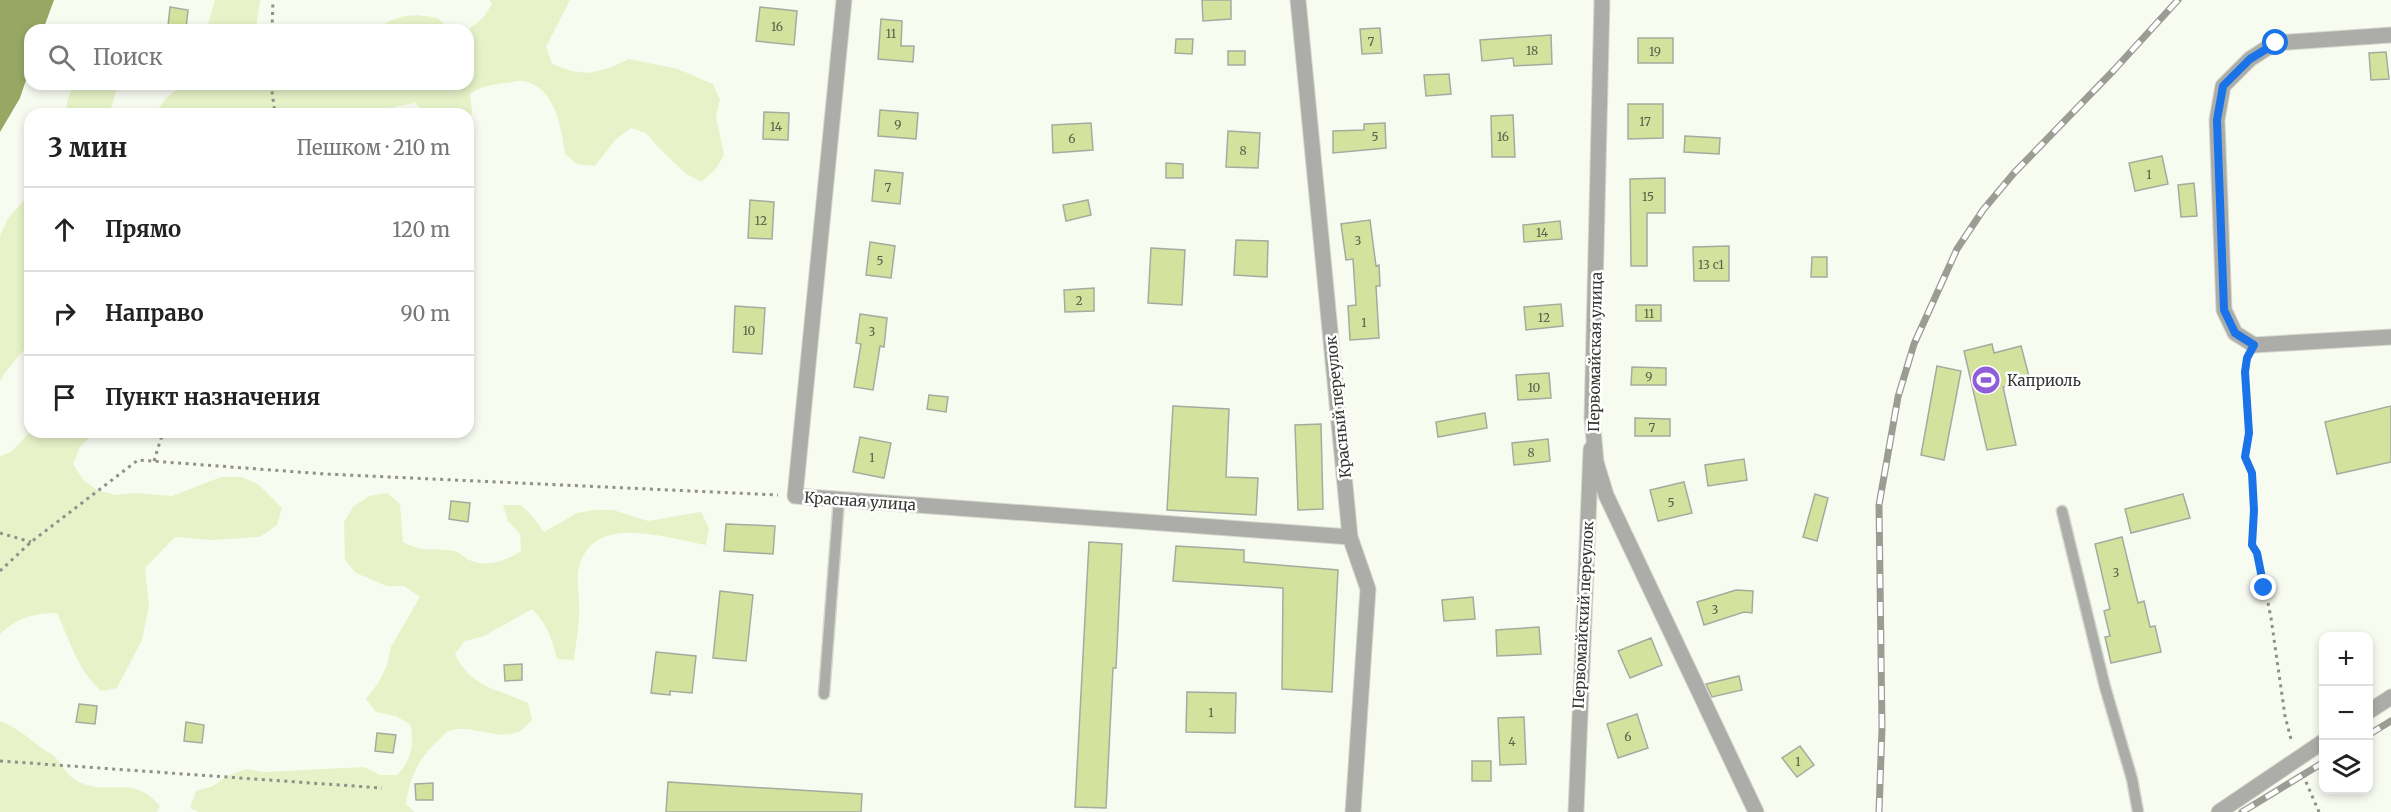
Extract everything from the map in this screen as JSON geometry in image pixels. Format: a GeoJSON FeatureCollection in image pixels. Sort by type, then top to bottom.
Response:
{"type":"FeatureCollection","features":[{"type":"Feature","properties":{"kind":"street","name":"Красная улица"},"geometry":{"type":"LineString","coordinates":[[844,0],[795,496],[1350,537]]}},
{"type":"Feature","properties":{"kind":"street","name":"Красный переулок"},"geometry":{"type":"LineString","coordinates":[[1298,0],[1350,537],[1368,589],[1353,812]]}},
{"type":"Feature","properties":{"kind":"street","name":"Первомайская улица"},"geometry":{"type":"LineString","coordinates":[[1602,0],[1592,418],[1596,462],[1606,495],[1756,812]]}},
{"type":"Feature","properties":{"kind":"street"},"geometry":{"type":"LineString","coordinates":[[2391,35],[2276,43],[2250,59],[2223,86],[2217,120],[2224,310],[2235,333],[2254,345],[2391,337]]}},
{"type":"Feature","properties":{"kind":"street","name":"Первомайский переулок"},"geometry":{"type":"LineString","coordinates":[[1576,812],[1592,418]]}},
{"type":"Feature","properties":{"kind":"street"},"geometry":{"type":"LineString","coordinates":[[2373,709],[2391,697]]}},
{"type":"Feature","properties":{"kind":"street"},"geometry":{"type":"LineString","coordinates":[[2219,812],[2319,744]]}},
{"type":"Feature","properties":{"kind":"lane"},"geometry":{"type":"LineString","coordinates":[[824,694],[839,499]]}},
{"type":"Feature","properties":{"kind":"lane"},"geometry":{"type":"LineString","coordinates":[[2062,512],[2105,687],[2132,779],[2138,812]]}},
{"type":"Feature","properties":{"kind":"path"},"geometry":{"type":"LineString","coordinates":[[272,24],[273,0]]}},
{"type":"Feature","properties":{"kind":"path"},"geometry":{"type":"LineString","coordinates":[[273,90],[274,108]]}},
{"type":"Feature","properties":{"kind":"path"},"geometry":{"type":"LineString","coordinates":[[2254,345],[2247,358],[2245,372],[2249,433],[2245,457],[2252,473],[2254,510],[2252,545],[2260,563],[2271,618],[2287,725],[2296,759],[2319,812]]}},
{"type":"Feature","properties":{"kind":"path"},"geometry":{"type":"LineString","coordinates":[[154,461],[161,438]]}},
{"type":"Feature","properties":{"kind":"path"},"geometry":{"type":"LineString","coordinates":[[0,571],[30,542],[138,460],[325,474],[722,490],[795,496]]}},
{"type":"Feature","properties":{"kind":"path"},"geometry":{"type":"LineString","coordinates":[[0,533],[30,542]]}},
{"type":"Feature","properties":{"kind":"path"},"geometry":{"type":"LineString","coordinates":[[0,761],[382,788]]}},
{"type":"Feature","properties":{"kind":"shaded area"},"geometry":{"type":"Polygon","coordinates":[[[0,0],[54,0],[45,24],[24,24],[24,86],[20,98],[0,132],[0,0]]]}},
{"type":"Feature","properties":{"kind":"shaded area"},"geometry":{"type":"Polygon","coordinates":[[[215,0],[260,0],[257,24],[208,24],[215,0]]]}},
{"type":"Feature","properties":{"kind":"shaded area"},"geometry":{"type":"Polygon","coordinates":[[[490,0],[570,0],[546,47],[552,64],[571,71],[589,73],[612,67],[629,59],[678,69],[713,84],[720,100],[716,116],[724,155],[715,170],[701,182],[685,173],[646,133],[631,128],[616,139],[595,166],[577,164],[565,154],[559,121],[550,100],[534,85],[521,81],[495,84],[478,89],[470,94],[472,108],[420,108],[415,103],[391,108],[160,108],[165,99],[176,90],[474,90],[474,25],[483,18],[492,4],[490,0]]]}},
{"type":"Feature","properties":{"kind":"shaded area"},"geometry":{"type":"Polygon","coordinates":[[[407,16],[437,18],[445,24],[385,24],[396,18],[407,16]]]}},
{"type":"Feature","properties":{"kind":"shaded area"},"geometry":{"type":"Polygon","coordinates":[[[71,90],[117,90],[111,108],[67,108],[71,90]]]}},
{"type":"Feature","properties":{"kind":"shaded area"},"geometry":{"type":"Polygon","coordinates":[[[24,201],[24,350],[0,381],[0,236],[8,218],[24,201]]]}},
{"type":"Feature","properties":{"kind":"shaded area"},"geometry":{"type":"Polygon","coordinates":[[[24,438],[89,438],[80,447],[73,464],[83,480],[97,490],[116,495],[135,493],[172,496],[221,477],[241,477],[258,484],[282,508],[277,525],[260,537],[210,540],[175,537],[145,568],[149,606],[142,640],[117,688],[101,691],[86,673],[75,654],[57,613],[26,618],[0,634],[0,456],[11,452],[24,438]]]}},
{"type":"Feature","properties":{"kind":"shaded area"},"geometry":{"type":"Polygon","coordinates":[[[387,493],[400,504],[403,542],[423,549],[455,551],[469,560],[483,563],[503,560],[521,551],[520,534],[508,521],[503,505],[521,505],[544,532],[577,513],[595,510],[613,510],[648,521],[701,512],[709,528],[706,545],[652,534],[633,533],[615,534],[599,539],[587,550],[578,572],[579,618],[574,660],[557,659],[542,620],[532,609],[484,636],[465,641],[455,654],[462,666],[477,681],[528,703],[532,720],[520,731],[510,734],[501,735],[466,729],[447,732],[426,754],[412,777],[406,804],[415,812],[199,812],[190,808],[196,791],[213,786],[227,776],[246,769],[265,772],[364,767],[380,775],[397,775],[406,763],[412,746],[411,725],[396,716],[376,712],[366,699],[379,682],[387,665],[391,647],[420,597],[404,586],[387,586],[356,573],[345,560],[344,522],[353,507],[369,496],[387,493]]]}},
{"type":"Feature","properties":{"kind":"shaded area"},"geometry":{"type":"Polygon","coordinates":[[[0,721],[16,729],[52,755],[75,780],[90,786],[140,790],[160,806],[157,812],[0,812],[0,721]]]}},
{"type":"Feature","properties":{"kind":"building"},"geometry":{"type":"Polygon","coordinates":[[[1202,0],[1231,0],[1231,19],[1203,21],[1202,0]]]}},
{"type":"Feature","properties":{"kind":"building"},"geometry":{"type":"Polygon","coordinates":[[[170,7],[188,10],[186,24],[168,24],[170,7]]]}},
{"type":"Feature","properties":{"kind":"building"},"geometry":{"type":"Polygon","coordinates":[[[760,7],[797,11],[794,45],[756,41],[760,7]]]}},
{"type":"Feature","properties":{"kind":"building"},"geometry":{"type":"Polygon","coordinates":[[[881,19],[902,21],[901,46],[914,46],[913,62],[878,59],[881,19]]]}},
{"type":"Feature","properties":{"kind":"building"},"geometry":{"type":"Polygon","coordinates":[[[1380,28],[1382,53],[1362,54],[1360,29],[1380,28]]]}},
{"type":"Feature","properties":{"kind":"building"},"geometry":{"type":"Polygon","coordinates":[[[1551,35],[1552,64],[1514,66],[1513,58],[1482,61],[1480,40],[1551,35]]]}},
{"type":"Feature","properties":{"kind":"building"},"geometry":{"type":"Polygon","coordinates":[[[1638,38],[1673,38],[1673,63],[1638,63],[1638,38]]]}},
{"type":"Feature","properties":{"kind":"building"},"geometry":{"type":"Polygon","coordinates":[[[1176,39],[1193,39],[1192,54],[1175,53],[1176,39]]]}},
{"type":"Feature","properties":{"kind":"building"},"geometry":{"type":"Polygon","coordinates":[[[1228,51],[1245,51],[1245,65],[1228,65],[1228,51]]]}},
{"type":"Feature","properties":{"kind":"building"},"geometry":{"type":"Polygon","coordinates":[[[2386,52],[2389,79],[2371,80],[2369,53],[2386,52]]]}},
{"type":"Feature","properties":{"kind":"building"},"geometry":{"type":"Polygon","coordinates":[[[1449,74],[1451,94],[1426,96],[1424,75],[1449,74]]]}},
{"type":"Feature","properties":{"kind":"building"},"geometry":{"type":"Polygon","coordinates":[[[1628,104],[1663,104],[1663,138],[1628,139],[1628,104]]]}},
{"type":"Feature","properties":{"kind":"building"},"geometry":{"type":"Polygon","coordinates":[[[880,110],[918,113],[916,139],[878,136],[880,110]]]}},
{"type":"Feature","properties":{"kind":"building"},"geometry":{"type":"Polygon","coordinates":[[[764,112],[789,113],[788,140],[763,139],[764,112]]]}},
{"type":"Feature","properties":{"kind":"building"},"geometry":{"type":"Polygon","coordinates":[[[1513,115],[1515,157],[1492,157],[1491,116],[1513,115]]]}},
{"type":"Feature","properties":{"kind":"building"},"geometry":{"type":"Polygon","coordinates":[[[1091,123],[1093,150],[1053,153],[1052,125],[1091,123]]]}},
{"type":"Feature","properties":{"kind":"building"},"geometry":{"type":"Polygon","coordinates":[[[1385,123],[1386,148],[1333,153],[1333,131],[1364,130],[1364,124],[1385,123]]]}},
{"type":"Feature","properties":{"kind":"building"},"geometry":{"type":"Polygon","coordinates":[[[1228,131],[1260,133],[1258,168],[1226,167],[1228,131]]]}},
{"type":"Feature","properties":{"kind":"building"},"geometry":{"type":"Polygon","coordinates":[[[1685,136],[1720,138],[1719,154],[1684,152],[1685,136]]]}},
{"type":"Feature","properties":{"kind":"building"},"geometry":{"type":"Polygon","coordinates":[[[2162,156],[2168,184],[2135,191],[2129,163],[2162,156]]]}},
{"type":"Feature","properties":{"kind":"building"},"geometry":{"type":"Polygon","coordinates":[[[1166,163],[1183,164],[1183,178],[1166,178],[1166,163]]]}},
{"type":"Feature","properties":{"kind":"building"},"geometry":{"type":"Polygon","coordinates":[[[875,170],[903,173],[900,204],[872,201],[875,170]]]}},
{"type":"Feature","properties":{"kind":"building"},"geometry":{"type":"Polygon","coordinates":[[[1665,178],[1665,213],[1647,213],[1647,266],[1631,266],[1630,179],[1665,178]]]}},
{"type":"Feature","properties":{"kind":"building"},"geometry":{"type":"Polygon","coordinates":[[[2194,183],[2197,216],[2181,217],[2178,185],[2194,183]]]}},
{"type":"Feature","properties":{"kind":"building"},"geometry":{"type":"Polygon","coordinates":[[[750,200],[774,202],[772,239],[748,238],[750,200]]]}},
{"type":"Feature","properties":{"kind":"building"},"geometry":{"type":"Polygon","coordinates":[[[1088,200],[1091,215],[1066,221],[1063,205],[1088,200]]]}},
{"type":"Feature","properties":{"kind":"building"},"geometry":{"type":"Polygon","coordinates":[[[1370,220],[1376,266],[1379,265],[1380,286],[1376,286],[1379,338],[1350,340],[1348,306],[1356,305],[1353,259],[1346,260],[1341,224],[1370,220]]]}},
{"type":"Feature","properties":{"kind":"building"},"geometry":{"type":"Polygon","coordinates":[[[1560,221],[1562,239],[1524,242],[1523,225],[1560,221]]]}},
{"type":"Feature","properties":{"kind":"building"},"geometry":{"type":"Polygon","coordinates":[[[1236,240],[1268,241],[1267,277],[1234,275],[1236,240]]]}},
{"type":"Feature","properties":{"kind":"building"},"geometry":{"type":"Polygon","coordinates":[[[870,242],[895,246],[891,278],[866,275],[870,242]]]}},
{"type":"Feature","properties":{"kind":"building"},"geometry":{"type":"Polygon","coordinates":[[[1729,246],[1729,281],[1694,281],[1693,247],[1729,246]]]}},
{"type":"Feature","properties":{"kind":"building"},"geometry":{"type":"Polygon","coordinates":[[[1151,248],[1185,250],[1182,305],[1148,303],[1151,248]]]}},
{"type":"Feature","properties":{"kind":"building"},"geometry":{"type":"Polygon","coordinates":[[[1812,257],[1827,257],[1827,277],[1811,277],[1812,257]]]}},
{"type":"Feature","properties":{"kind":"building"},"geometry":{"type":"Polygon","coordinates":[[[1094,288],[1094,311],[1065,312],[1064,290],[1094,288]]]}},
{"type":"Feature","properties":{"kind":"building"},"geometry":{"type":"Polygon","coordinates":[[[1561,304],[1563,326],[1526,330],[1524,307],[1561,304]]]}},
{"type":"Feature","properties":{"kind":"building"},"geometry":{"type":"Polygon","coordinates":[[[1636,305],[1661,305],[1661,321],[1636,321],[1636,305]]]}},
{"type":"Feature","properties":{"kind":"building"},"geometry":{"type":"Polygon","coordinates":[[[735,306],[765,308],[762,354],[733,352],[735,306]]]}},
{"type":"Feature","properties":{"kind":"building"},"geometry":{"type":"Polygon","coordinates":[[[860,314],[887,318],[884,347],[880,346],[873,390],[854,387],[861,344],[856,343],[860,314]]]}},
{"type":"Feature","properties":{"kind":"building"},"geometry":{"type":"Polygon","coordinates":[[[1992,344],[1994,353],[2021,346],[2030,380],[2003,387],[2016,445],[1987,450],[1964,351],[1992,344]]]}},
{"type":"Feature","properties":{"kind":"building"},"geometry":{"type":"Polygon","coordinates":[[[1937,366],[1961,371],[1944,460],[1921,455],[1937,366]]]}},
{"type":"Feature","properties":{"kind":"building"},"geometry":{"type":"Polygon","coordinates":[[[1632,367],[1666,368],[1666,385],[1631,385],[1632,367]]]}},
{"type":"Feature","properties":{"kind":"building"},"geometry":{"type":"Polygon","coordinates":[[[1549,373],[1551,398],[1518,400],[1516,375],[1549,373]]]}},
{"type":"Feature","properties":{"kind":"building"},"geometry":{"type":"Polygon","coordinates":[[[929,395],[948,397],[946,412],[927,409],[929,395]]]}},
{"type":"Feature","properties":{"kind":"building"},"geometry":{"type":"Polygon","coordinates":[[[1173,406],[1229,409],[1226,477],[1258,478],[1256,515],[1167,510],[1173,406]]]}},
{"type":"Feature","properties":{"kind":"building"},"geometry":{"type":"Polygon","coordinates":[[[2391,406],[2391,462],[2337,474],[2325,422],[2391,406]]]}},
{"type":"Feature","properties":{"kind":"building"},"geometry":{"type":"Polygon","coordinates":[[[1485,413],[1487,428],[1438,437],[1436,422],[1485,413]]]}},
{"type":"Feature","properties":{"kind":"building"},"geometry":{"type":"Polygon","coordinates":[[[1635,418],[1670,419],[1670,436],[1635,436],[1635,418]]]}},
{"type":"Feature","properties":{"kind":"building"},"geometry":{"type":"Polygon","coordinates":[[[1321,424],[1323,509],[1298,510],[1295,425],[1321,424]]]}},
{"type":"Feature","properties":{"kind":"building"},"geometry":{"type":"Polygon","coordinates":[[[860,437],[891,443],[884,478],[853,472],[860,437]]]}},
{"type":"Feature","properties":{"kind":"building"},"geometry":{"type":"Polygon","coordinates":[[[1548,439],[1550,461],[1514,465],[1512,443],[1548,439]]]}},
{"type":"Feature","properties":{"kind":"building"},"geometry":{"type":"Polygon","coordinates":[[[1744,459],[1747,480],[1708,486],[1705,465],[1744,459]]]}},
{"type":"Feature","properties":{"kind":"building"},"geometry":{"type":"Polygon","coordinates":[[[1684,482],[1692,513],[1658,521],[1650,490],[1684,482]]]}},
{"type":"Feature","properties":{"kind":"building"},"geometry":{"type":"Polygon","coordinates":[[[1815,494],[1828,498],[1817,541],[1803,537],[1815,494]]]}},
{"type":"Feature","properties":{"kind":"building"},"geometry":{"type":"Polygon","coordinates":[[[2183,494],[2190,518],[2131,533],[2125,509],[2183,494]]]}},
{"type":"Feature","properties":{"kind":"building"},"geometry":{"type":"Polygon","coordinates":[[[451,501],[470,503],[468,522],[449,519],[451,501]]]}},
{"type":"Feature","properties":{"kind":"building"},"geometry":{"type":"Polygon","coordinates":[[[726,524],[775,526],[773,554],[724,551],[726,524]]]}},
{"type":"Feature","properties":{"kind":"building"},"geometry":{"type":"Polygon","coordinates":[[[2122,537],[2138,603],[2144,601],[2150,627],[2155,626],[2161,652],[2111,663],[2105,637],[2110,636],[2104,611],[2110,609],[2095,544],[2122,537]]]}},
{"type":"Feature","properties":{"kind":"building"},"geometry":{"type":"Polygon","coordinates":[[[1089,542],[1122,544],[1106,808],[1075,807],[1089,542]]]}},
{"type":"Feature","properties":{"kind":"building"},"geometry":{"type":"Polygon","coordinates":[[[1176,546],[1244,550],[1244,562],[1338,570],[1332,692],[1282,689],[1283,588],[1173,581],[1176,546]]]}},
{"type":"Feature","properties":{"kind":"building"},"geometry":{"type":"Polygon","coordinates":[[[1736,590],[1753,591],[1752,613],[1744,612],[1704,625],[1697,602],[1736,590]]]}},
{"type":"Feature","properties":{"kind":"building"},"geometry":{"type":"Polygon","coordinates":[[[720,591],[753,595],[746,661],[713,658],[720,591]]]}},
{"type":"Feature","properties":{"kind":"building"},"geometry":{"type":"Polygon","coordinates":[[[1473,597],[1475,619],[1444,621],[1442,600],[1473,597]]]}},
{"type":"Feature","properties":{"kind":"building"},"geometry":{"type":"Polygon","coordinates":[[[1539,627],[1541,654],[1497,656],[1496,630],[1539,627]]]}},
{"type":"Feature","properties":{"kind":"building"},"geometry":{"type":"Polygon","coordinates":[[[1651,638],[1662,665],[1630,678],[1618,651],[1651,638]]]}},
{"type":"Feature","properties":{"kind":"building"},"geometry":{"type":"Polygon","coordinates":[[[656,652],[696,656],[692,693],[670,691],[670,695],[651,693],[656,652]]]}},
{"type":"Feature","properties":{"kind":"building"},"geometry":{"type":"Polygon","coordinates":[[[522,664],[522,680],[505,681],[504,665],[522,664]]]}},
{"type":"Feature","properties":{"kind":"building"},"geometry":{"type":"Polygon","coordinates":[[[1739,676],[1742,690],[1712,697],[1706,684],[1739,676]]]}},
{"type":"Feature","properties":{"kind":"building"},"geometry":{"type":"Polygon","coordinates":[[[1187,692],[1236,693],[1235,733],[1186,732],[1187,692]]]}},
{"type":"Feature","properties":{"kind":"building"},"geometry":{"type":"Polygon","coordinates":[[[79,704],[97,706],[95,724],[76,722],[79,704]]]}},
{"type":"Feature","properties":{"kind":"building"},"geometry":{"type":"Polygon","coordinates":[[[1637,714],[1648,748],[1618,758],[1607,724],[1637,714]]]}},
{"type":"Feature","properties":{"kind":"building"},"geometry":{"type":"Polygon","coordinates":[[[1524,717],[1526,764],[1500,765],[1498,718],[1524,717]]]}},
{"type":"Feature","properties":{"kind":"building"},"geometry":{"type":"Polygon","coordinates":[[[186,722],[204,725],[202,743],[184,741],[186,722]]]}},
{"type":"Feature","properties":{"kind":"building"},"geometry":{"type":"Polygon","coordinates":[[[377,733],[396,735],[393,753],[375,751],[377,733]]]}},
{"type":"Feature","properties":{"kind":"building"},"geometry":{"type":"Polygon","coordinates":[[[1800,746],[1814,765],[1797,777],[1782,758],[1800,746]]]}},
{"type":"Feature","properties":{"kind":"building"},"geometry":{"type":"Polygon","coordinates":[[[1472,761],[1491,761],[1491,781],[1472,781],[1472,761]]]}},
{"type":"Feature","properties":{"kind":"building"},"geometry":{"type":"Polygon","coordinates":[[[668,782],[862,794],[861,812],[666,812],[668,782]]]}},
{"type":"Feature","properties":{"kind":"building"},"geometry":{"type":"Polygon","coordinates":[[[433,783],[433,800],[416,800],[415,784],[433,783]]]}},
{"type":"Feature","properties":{"kind":"railway"},"geometry":{"type":"LineString","coordinates":[[1879,812],[1882,728],[1879,505],[1898,397],[1914,344],[1957,249],[1983,210],[2014,173],[2178,0]]}},
{"type":"Feature","properties":{"kind":"railway"},"geometry":{"type":"LineString","coordinates":[[2373,732],[2391,721]]}},
{"type":"Feature","properties":{"kind":"railway"},"geometry":{"type":"LineString","coordinates":[[2242,812],[2319,765]]}},
{"type":"Feature","properties":{"kind":"place","name":"Каприоль"},"geometry":{"type":"Point","coordinates":[1986,380]}},
{"type":"Feature","properties":{"kind":"route"},"geometry":{"type":"LineString","coordinates":[[2264,588],[2260,563],[2252,545],[2253,481],[2245,457],[2249,433],[2245,372],[2247,358],[2254,345],[2235,333],[2224,310],[2217,120],[2223,86],[2250,59],[2276,43]]}}]}
